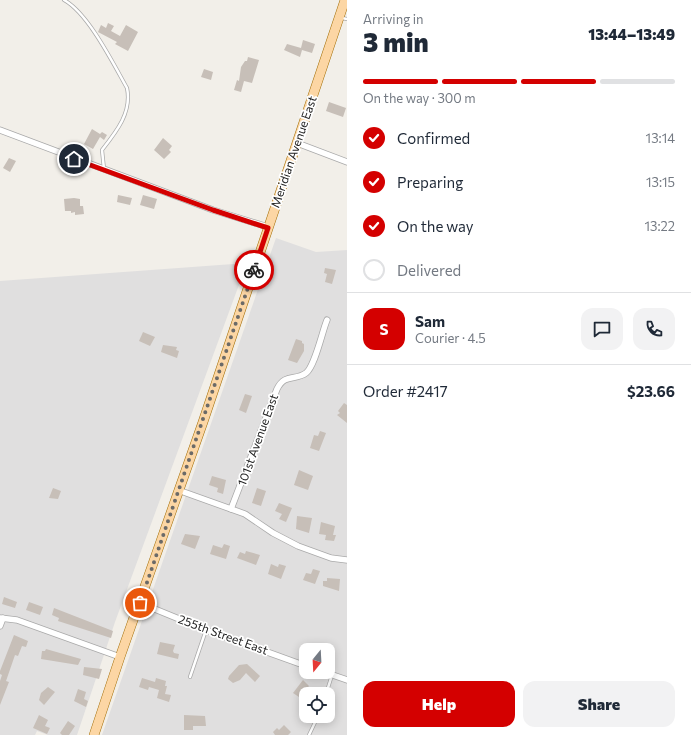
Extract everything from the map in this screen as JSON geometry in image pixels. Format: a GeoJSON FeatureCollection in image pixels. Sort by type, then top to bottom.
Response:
{"type":"FeatureCollection","features":[{"type":"Feature","properties":{"kind":"main road","name":"Meridian Avenue East"},"geometry":{"type":"LineString","coordinates":[[94,735],[178,490],[203,422],[297,143],[343,18],[345,0]]}},
{"type":"Feature","properties":{"kind":"street"},"geometry":{"type":"LineString","coordinates":[[0,130],[213,210],[268,228]]}},
{"type":"Feature","properties":{"kind":"street"},"geometry":{"type":"LineString","coordinates":[[297,143],[347,162]]}},
{"type":"Feature","properties":{"kind":"street","name":"101st Avenue East"},"geometry":{"type":"LineString","coordinates":[[231,509],[279,385],[286,378],[302,375],[307,372],[312,363],[327,320]]}},
{"type":"Feature","properties":{"kind":"street"},"geometry":{"type":"LineString","coordinates":[[178,490],[245,514],[273,533],[298,546],[331,558],[347,560]]}},
{"type":"Feature","properties":{"kind":"street","name":"255th Street East"},"geometry":{"type":"LineString","coordinates":[[140,603],[206,630],[299,663]]}},
{"type":"Feature","properties":{"kind":"street"},"geometry":{"type":"LineString","coordinates":[[0,626],[1,618],[17,620],[120,657]]}},
{"type":"Feature","properties":{"kind":"street"},"geometry":{"type":"LineString","coordinates":[[335,676],[347,680]]}},
{"type":"Feature","properties":{"kind":"lane"},"geometry":{"type":"LineString","coordinates":[[64,0],[75,7],[86,21],[127,88],[129,98],[125,117],[117,131],[102,150],[104,169]]}},
{"type":"Feature","properties":{"kind":"lane"},"geometry":{"type":"LineString","coordinates":[[190,677],[206,630]]}},
{"type":"Feature","properties":{"kind":"lane"},"geometry":{"type":"LineString","coordinates":[[309,735],[315,723]]}},
{"type":"Feature","properties":{"kind":"shaded area"},"geometry":{"type":"Polygon","coordinates":[[[276,238],[316,252],[347,250],[347,735],[102,735],[276,238]]]}},
{"type":"Feature","properties":{"kind":"shaded area"},"geometry":{"type":"Polygon","coordinates":[[[247,263],[115,622],[77,735],[48,735],[37,731],[35,735],[0,735],[0,281],[247,263]]]}},
{"type":"Feature","properties":{"kind":"building"},"geometry":{"type":"Polygon","coordinates":[[[108,23],[114,26],[111,31],[120,36],[126,25],[138,32],[128,51],[115,44],[117,42],[98,32],[101,25],[106,28],[108,23]]]}},
{"type":"Feature","properties":{"kind":"building"},"geometry":{"type":"Polygon","coordinates":[[[303,40],[315,44],[312,53],[302,50],[300,57],[284,50],[287,44],[301,48],[303,40]]]}},
{"type":"Feature","properties":{"kind":"building"},"geometry":{"type":"Polygon","coordinates":[[[248,57],[259,60],[252,83],[244,81],[241,92],[234,90],[237,80],[239,81],[241,67],[245,61],[247,61],[248,57]]]}},
{"type":"Feature","properties":{"kind":"building"},"geometry":{"type":"Polygon","coordinates":[[[204,69],[213,72],[211,80],[201,77],[204,69]]]}},
{"type":"Feature","properties":{"kind":"building"},"geometry":{"type":"Polygon","coordinates":[[[329,102],[346,108],[343,117],[326,111],[329,102]]]}},
{"type":"Feature","properties":{"kind":"building"},"geometry":{"type":"Polygon","coordinates":[[[92,129],[100,134],[102,132],[107,135],[104,140],[100,137],[93,149],[84,144],[92,129]]]}},
{"type":"Feature","properties":{"kind":"building"},"geometry":{"type":"Polygon","coordinates":[[[163,138],[172,146],[169,150],[171,152],[164,159],[154,150],[163,138]]]}},
{"type":"Feature","properties":{"kind":"building"},"geometry":{"type":"Polygon","coordinates":[[[9,158],[16,161],[10,172],[3,168],[9,158]]]}},
{"type":"Feature","properties":{"kind":"building"},"geometry":{"type":"Polygon","coordinates":[[[118,195],[132,198],[130,205],[117,202],[118,195]]]}},
{"type":"Feature","properties":{"kind":"building"},"geometry":{"type":"Polygon","coordinates":[[[143,195],[157,199],[154,209],[140,205],[143,195]]]}},
{"type":"Feature","properties":{"kind":"building"},"geometry":{"type":"Polygon","coordinates":[[[64,199],[80,199],[80,206],[83,206],[84,214],[75,215],[75,212],[71,213],[71,211],[65,211],[64,199]]]}},
{"type":"Feature","properties":{"kind":"building"},"geometry":{"type":"Polygon","coordinates":[[[325,268],[336,270],[332,284],[325,282],[327,274],[324,273],[325,268]]]}},
{"type":"Feature","properties":{"kind":"building"},"geometry":{"type":"Polygon","coordinates":[[[143,332],[155,337],[150,346],[139,341],[143,332]]]}},
{"type":"Feature","properties":{"kind":"building"},"geometry":{"type":"Polygon","coordinates":[[[296,339],[302,341],[304,344],[304,351],[297,363],[288,360],[296,339]]]}},
{"type":"Feature","properties":{"kind":"building"},"geometry":{"type":"Polygon","coordinates":[[[163,345],[177,347],[176,350],[179,351],[177,358],[161,352],[163,345]]]}},
{"type":"Feature","properties":{"kind":"building"},"geometry":{"type":"Polygon","coordinates":[[[245,394],[252,396],[246,413],[239,410],[245,394]]]}},
{"type":"Feature","properties":{"kind":"building"},"geometry":{"type":"Polygon","coordinates":[[[344,403],[347,405],[347,423],[337,415],[340,413],[338,411],[344,403]]]}},
{"type":"Feature","properties":{"kind":"building"},"geometry":{"type":"Polygon","coordinates":[[[320,431],[326,433],[319,451],[310,448],[314,435],[318,436],[320,431]]]}},
{"type":"Feature","properties":{"kind":"building"},"geometry":{"type":"Polygon","coordinates":[[[299,470],[313,476],[308,490],[294,485],[299,470]]]}},
{"type":"Feature","properties":{"kind":"building"},"geometry":{"type":"Polygon","coordinates":[[[212,476],[226,480],[223,494],[217,492],[218,488],[209,485],[212,476]]]}},
{"type":"Feature","properties":{"kind":"building"},"geometry":{"type":"Polygon","coordinates":[[[53,488],[61,491],[58,499],[49,498],[53,488]]]}},
{"type":"Feature","properties":{"kind":"building"},"geometry":{"type":"Polygon","coordinates":[[[257,488],[266,491],[261,506],[252,503],[257,488]]]}},
{"type":"Feature","properties":{"kind":"building"},"geometry":{"type":"Polygon","coordinates":[[[279,503],[292,508],[286,522],[279,519],[282,514],[275,511],[279,503]]]}},
{"type":"Feature","properties":{"kind":"building"},"geometry":{"type":"Polygon","coordinates":[[[297,516],[312,518],[309,533],[296,529],[297,516]]]}},
{"type":"Feature","properties":{"kind":"building"},"geometry":{"type":"Polygon","coordinates":[[[321,522],[335,526],[333,535],[336,535],[334,541],[325,540],[326,535],[319,534],[321,522]]]}},
{"type":"Feature","properties":{"kind":"building"},"geometry":{"type":"Polygon","coordinates":[[[185,534],[200,536],[195,549],[181,544],[185,534]]]}},
{"type":"Feature","properties":{"kind":"building"},"geometry":{"type":"Polygon","coordinates":[[[224,544],[230,546],[226,559],[210,554],[213,545],[222,548],[224,544]]]}},
{"type":"Feature","properties":{"kind":"building"},"geometry":{"type":"Polygon","coordinates":[[[246,551],[260,555],[256,565],[237,558],[240,552],[245,554],[246,551]]]}},
{"type":"Feature","properties":{"kind":"building"},"geometry":{"type":"Polygon","coordinates":[[[271,564],[278,567],[279,564],[286,566],[281,579],[268,574],[271,564]]]}},
{"type":"Feature","properties":{"kind":"building"},"geometry":{"type":"Polygon","coordinates":[[[313,569],[320,571],[315,584],[303,580],[306,573],[311,574],[313,569]]]}},
{"type":"Feature","properties":{"kind":"building"},"geometry":{"type":"Polygon","coordinates":[[[327,578],[340,579],[339,591],[323,586],[323,581],[327,581],[327,578]]]}},
{"type":"Feature","properties":{"kind":"building"},"geometry":{"type":"Polygon","coordinates":[[[4,597],[17,602],[15,608],[2,604],[4,597]]]}},
{"type":"Feature","properties":{"kind":"building"},"geometry":{"type":"Polygon","coordinates":[[[29,602],[43,607],[40,615],[26,610],[29,602]]]}},
{"type":"Feature","properties":{"kind":"building"},"geometry":{"type":"Polygon","coordinates":[[[54,608],[113,631],[111,638],[58,621],[59,618],[52,615],[54,608]]]}},
{"type":"Feature","properties":{"kind":"building"},"geometry":{"type":"Polygon","coordinates":[[[14,635],[28,641],[26,647],[22,646],[18,656],[15,655],[6,681],[9,682],[0,705],[0,681],[2,675],[0,674],[0,671],[14,635]]]}},
{"type":"Feature","properties":{"kind":"building"},"geometry":{"type":"Polygon","coordinates":[[[160,642],[175,645],[173,651],[174,653],[179,654],[178,659],[157,654],[160,642]]]}},
{"type":"Feature","properties":{"kind":"building"},"geometry":{"type":"Polygon","coordinates":[[[46,649],[81,659],[78,665],[41,659],[42,651],[45,651],[46,649]]]}},
{"type":"Feature","properties":{"kind":"building"},"geometry":{"type":"Polygon","coordinates":[[[247,664],[260,676],[255,682],[246,673],[240,680],[233,683],[228,679],[239,665],[247,664]]]}},
{"type":"Feature","properties":{"kind":"building"},"geometry":{"type":"Polygon","coordinates":[[[84,667],[102,669],[99,679],[83,675],[84,667]]]}},
{"type":"Feature","properties":{"kind":"building"},"geometry":{"type":"Polygon","coordinates":[[[142,678],[155,682],[156,678],[166,681],[165,686],[167,686],[165,694],[171,695],[169,702],[157,698],[159,690],[149,687],[148,690],[139,687],[142,678]]]}},
{"type":"Feature","properties":{"kind":"building"},"geometry":{"type":"Polygon","coordinates":[[[303,680],[309,686],[299,687],[299,697],[293,693],[303,680]]]}},
{"type":"Feature","properties":{"kind":"building"},"geometry":{"type":"Polygon","coordinates":[[[48,687],[55,692],[44,705],[39,700],[41,693],[48,687]]]}},
{"type":"Feature","properties":{"kind":"building"},"geometry":{"type":"Polygon","coordinates":[[[78,689],[86,692],[84,699],[88,701],[86,707],[74,701],[78,689]]]}},
{"type":"Feature","properties":{"kind":"building"},"geometry":{"type":"Polygon","coordinates":[[[39,715],[48,720],[45,726],[50,728],[47,734],[33,728],[39,715]]]}},
{"type":"Feature","properties":{"kind":"building"},"geometry":{"type":"Polygon","coordinates":[[[184,715],[205,716],[206,726],[193,726],[193,730],[184,730],[184,715]]]}},
{"type":"Feature","properties":{"kind":"building"},"geometry":{"type":"Polygon","coordinates":[[[68,721],[75,726],[69,735],[62,735],[60,733],[68,721]]]}},
{"type":"Feature","properties":{"kind":"building"},"geometry":{"type":"Polygon","coordinates":[[[284,725],[291,732],[288,735],[275,735],[273,732],[277,728],[279,730],[284,725]]]}},
{"type":"Feature","properties":{"kind":"way so far"},"geometry":{"type":"LineString","coordinates":[[140,603],[254,270]]}},
{"type":"Feature","properties":{"kind":"route"},"geometry":{"type":"LineString","coordinates":[[74,159],[213,210],[268,228],[254,270]]}}]}
